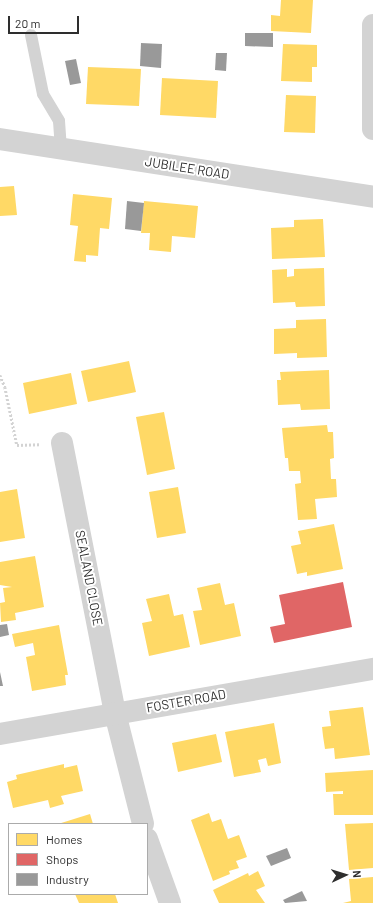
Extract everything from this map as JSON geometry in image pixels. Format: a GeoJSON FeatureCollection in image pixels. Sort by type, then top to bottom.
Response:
{"type":"FeatureCollection","features":[{"type":"Feature","properties":{"kind":"street"},"geometry":{"type":"LineString","coordinates":[[373,25],[373,129]]}},
{"type":"Feature","properties":{"kind":"street","name":"JUBILEE ROAD"},"geometry":{"type":"LineString","coordinates":[[0,139],[373,197]]}},
{"type":"Feature","properties":{"kind":"street","name":"SEALAND CLOSE"},"geometry":{"type":"LineString","coordinates":[[62,443],[115,714],[143,823]]}},
{"type":"Feature","properties":{"kind":"street","name":"FOSTER ROAD"},"geometry":{"type":"LineString","coordinates":[[0,734],[373,669]]}},
{"type":"Feature","properties":{"kind":"street"},"geometry":{"type":"LineString","coordinates":[[148,842],[170,903]]}},
{"type":"Feature","properties":{"kind":"lane"},"geometry":{"type":"LineString","coordinates":[[31,35],[43,94],[59,120],[61,148]]}},
{"type":"Feature","properties":{"kind":"path"},"geometry":{"type":"LineString","coordinates":[[0,375],[5,387],[17,445],[62,443]]}},
{"type":"Feature","properties":{"kind":"building: Homes"},"geometry":{"type":"Polygon","coordinates":[[[281,0],[313,0],[311,33],[271,31],[271,15],[280,16],[281,0]]]}},
{"type":"Feature","properties":{"kind":"building: Homes"},"geometry":{"type":"Polygon","coordinates":[[[283,44],[317,45],[317,67],[312,67],[312,82],[281,81],[283,44]]]}},
{"type":"Feature","properties":{"kind":"building: Homes"},"geometry":{"type":"Polygon","coordinates":[[[88,67],[141,69],[139,106],[86,104],[88,67]]]}},
{"type":"Feature","properties":{"kind":"building: Homes"},"geometry":{"type":"Polygon","coordinates":[[[162,78],[218,81],[216,118],[160,115],[162,78]]]}},
{"type":"Feature","properties":{"kind":"building: Homes"},"geometry":{"type":"Polygon","coordinates":[[[286,95],[316,96],[315,133],[284,132],[286,95]]]}},
{"type":"Feature","properties":{"kind":"building: Homes"},"geometry":{"type":"Polygon","coordinates":[[[14,186],[17,215],[0,216],[0,187],[14,186]]]}},
{"type":"Feature","properties":{"kind":"building: Homes"},"geometry":{"type":"Polygon","coordinates":[[[73,194],[112,198],[109,229],[100,228],[98,256],[86,255],[86,262],[74,261],[78,226],[70,225],[73,194]]]}},
{"type":"Feature","properties":{"kind":"building: Homes"},"geometry":{"type":"Polygon","coordinates":[[[144,201],[198,206],[195,238],[172,236],[171,252],[149,250],[150,233],[141,233],[144,201]]]}},
{"type":"Feature","properties":{"kind":"building: Homes"},"geometry":{"type":"Polygon","coordinates":[[[323,219],[325,257],[272,259],[271,228],[294,227],[294,220],[323,219]]]}},
{"type":"Feature","properties":{"kind":"building: Homes"},"geometry":{"type":"Polygon","coordinates":[[[324,268],[325,306],[296,307],[295,302],[273,303],[272,270],[287,269],[287,277],[294,276],[294,269],[324,268]]]}},
{"type":"Feature","properties":{"kind":"building: Homes"},"geometry":{"type":"Polygon","coordinates":[[[326,319],[327,357],[297,358],[297,353],[274,354],[274,329],[296,328],[296,320],[326,319]]]}},
{"type":"Feature","properties":{"kind":"building: Homes"},"geometry":{"type":"Polygon","coordinates":[[[129,361],[136,392],[88,402],[81,371],[129,361]]]}},
{"type":"Feature","properties":{"kind":"building: Homes"},"geometry":{"type":"Polygon","coordinates":[[[329,370],[330,409],[301,410],[300,404],[278,405],[277,380],[281,380],[280,372],[329,370]]]}},
{"type":"Feature","properties":{"kind":"building: Homes"},"geometry":{"type":"Polygon","coordinates":[[[71,373],[77,404],[29,414],[23,383],[71,373]]]}},
{"type":"Feature","properties":{"kind":"building: Homes"},"geometry":{"type":"Polygon","coordinates":[[[164,412],[175,469],[147,475],[136,417],[164,412]]]}},
{"type":"Feature","properties":{"kind":"building: Homes"},"geometry":{"type":"Polygon","coordinates":[[[327,425],[328,432],[333,432],[334,458],[330,459],[331,479],[336,479],[337,497],[315,499],[317,519],[298,520],[295,484],[301,483],[300,471],[289,471],[288,458],[285,458],[282,428],[327,425]]]}},
{"type":"Feature","properties":{"kind":"building: Homes"},"geometry":{"type":"Polygon","coordinates":[[[178,487],[186,533],[157,538],[149,492],[178,487]]]}},
{"type":"Feature","properties":{"kind":"building: Homes"},"geometry":{"type":"Polygon","coordinates":[[[17,489],[25,538],[0,542],[0,492],[17,489]]]}},
{"type":"Feature","properties":{"kind":"building: Homes"},"geometry":{"type":"Polygon","coordinates":[[[334,524],[343,569],[307,576],[307,572],[297,574],[291,546],[301,544],[298,531],[334,524]]]}},
{"type":"Feature","properties":{"kind":"building: Homes"},"geometry":{"type":"Polygon","coordinates":[[[35,556],[44,607],[15,613],[16,620],[1,622],[0,603],[5,602],[3,588],[12,587],[0,585],[0,562],[35,556]]]}},
{"type":"Feature","properties":{"kind":"building: Homes"},"geometry":{"type":"Polygon","coordinates":[[[220,583],[225,605],[234,603],[241,636],[200,645],[193,611],[202,610],[197,588],[220,583]]]}},
{"type":"Feature","properties":{"kind":"building: Homes"},"geometry":{"type":"Polygon","coordinates":[[[169,594],[174,616],[183,614],[190,647],[149,656],[142,623],[152,621],[146,599],[169,594]]]}},
{"type":"Feature","properties":{"kind":"building: Homes"},"geometry":{"type":"Polygon","coordinates":[[[59,625],[68,675],[65,675],[66,685],[32,691],[26,657],[35,655],[33,643],[15,647],[12,634],[59,625]]]}},
{"type":"Feature","properties":{"kind":"building: Homes"},"geometry":{"type":"Polygon","coordinates":[[[363,707],[370,755],[335,759],[334,748],[325,749],[323,736],[322,727],[331,726],[329,711],[363,707]]]}},
{"type":"Feature","properties":{"kind":"building: Homes"},"geometry":{"type":"Polygon","coordinates":[[[274,723],[281,763],[268,766],[266,758],[258,760],[261,772],[234,777],[225,732],[274,723]]]}},
{"type":"Feature","properties":{"kind":"building: Homes"},"geometry":{"type":"Polygon","coordinates":[[[216,734],[222,762],[178,772],[172,743],[216,734]]]}},
{"type":"Feature","properties":{"kind":"building: Homes"},"geometry":{"type":"Polygon","coordinates":[[[64,764],[64,768],[77,765],[83,791],[61,796],[64,804],[50,808],[48,800],[13,808],[7,782],[17,779],[16,775],[64,764]]]}},
{"type":"Feature","properties":{"kind":"building: Homes"},"geometry":{"type":"Polygon","coordinates":[[[373,770],[373,815],[334,815],[333,794],[343,794],[343,791],[326,792],[325,773],[373,770]]]}},
{"type":"Feature","properties":{"kind":"building: Homes"},"geometry":{"type":"Polygon","coordinates":[[[209,813],[212,822],[221,819],[228,839],[239,835],[247,857],[236,861],[239,868],[229,871],[230,874],[213,881],[191,820],[209,813]]]}},
{"type":"Feature","properties":{"kind":"building: Homes"},"geometry":{"type":"Polygon","coordinates":[[[90,814],[93,823],[61,823],[90,814]]]}},
{"type":"Feature","properties":{"kind":"building: Homes"},"geometry":{"type":"Polygon","coordinates":[[[373,823],[373,868],[349,870],[345,824],[373,823]]]}},
{"type":"Feature","properties":{"kind":"building: Homes"},"geometry":{"type":"Polygon","coordinates":[[[258,871],[265,886],[256,890],[265,903],[219,903],[213,890],[248,873],[249,876],[258,871]]]}},
{"type":"Feature","properties":{"kind":"building: Homes"},"geometry":{"type":"Polygon","coordinates":[[[373,877],[373,903],[343,903],[351,901],[349,879],[373,877]]]}},
{"type":"Feature","properties":{"kind":"building: Homes"},"geometry":{"type":"Polygon","coordinates":[[[75,895],[115,895],[118,903],[79,903],[75,895]]]}},
{"type":"Feature","properties":{"kind":"building: Shops"},"geometry":{"type":"Polygon","coordinates":[[[343,582],[352,627],[274,643],[270,627],[285,624],[279,595],[343,582]]]}},
{"type":"Feature","properties":{"kind":"building: Industry"},"geometry":{"type":"Polygon","coordinates":[[[245,33],[273,33],[273,47],[245,46],[245,33]]]}},
{"type":"Feature","properties":{"kind":"building: Industry"},"geometry":{"type":"Polygon","coordinates":[[[141,43],[162,44],[161,68],[140,66],[141,43]]]}},
{"type":"Feature","properties":{"kind":"building: Industry"},"geometry":{"type":"Polygon","coordinates":[[[216,53],[227,53],[226,71],[215,70],[216,53]]]}},
{"type":"Feature","properties":{"kind":"building: Industry"},"geometry":{"type":"Polygon","coordinates":[[[76,59],[81,83],[70,85],[65,61],[76,59]]]}},
{"type":"Feature","properties":{"kind":"building: Industry"},"geometry":{"type":"Polygon","coordinates":[[[127,201],[144,203],[141,231],[125,229],[127,201]]]}},
{"type":"Feature","properties":{"kind":"building: Industry"},"geometry":{"type":"Polygon","coordinates":[[[7,624],[9,635],[0,637],[0,625],[7,624]]]}},
{"type":"Feature","properties":{"kind":"building: Industry"},"geometry":{"type":"Polygon","coordinates":[[[0,672],[3,686],[0,686],[0,672]]]}},
{"type":"Feature","properties":{"kind":"building: Industry"},"geometry":{"type":"Polygon","coordinates":[[[287,848],[291,858],[271,866],[266,856],[287,848]]]}},
{"type":"Feature","properties":{"kind":"building: Industry"},"geometry":{"type":"Polygon","coordinates":[[[302,891],[307,901],[285,903],[283,900],[302,891]]]}}]}
